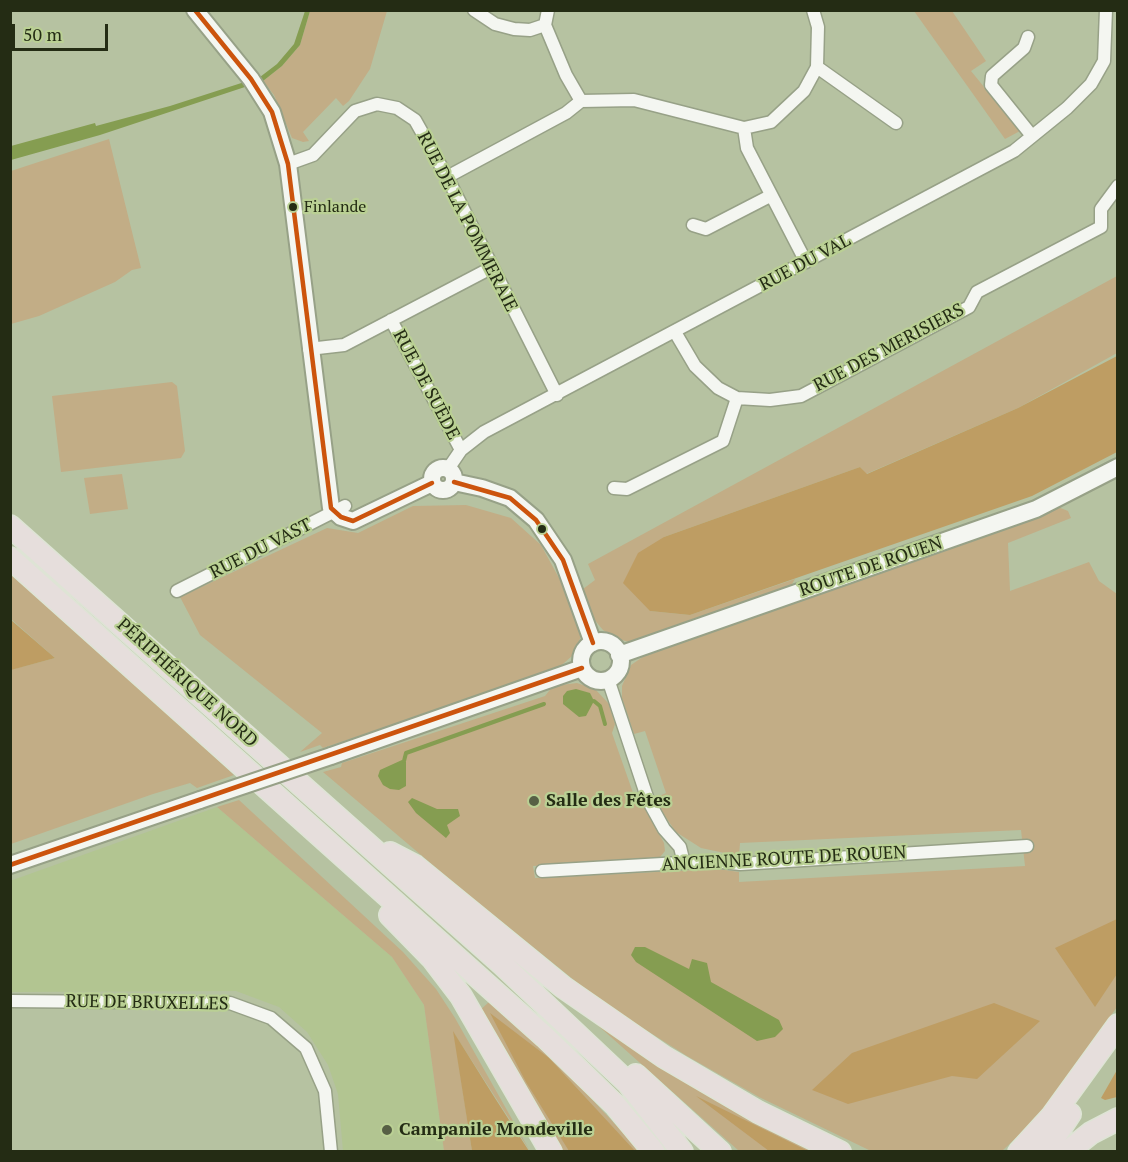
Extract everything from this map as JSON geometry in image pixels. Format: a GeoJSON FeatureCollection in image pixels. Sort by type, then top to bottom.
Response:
{"type":"FeatureCollection","features":[{"type":"Feature","properties":{"kind":"highway","name":"PÉRIPHÉRIQUE NORD"},"geometry":{"type":"LineString","coordinates":[[10,526],[502,964]]}},
{"type":"Feature","properties":{"kind":"highway","name":"PÉRIPHÉRIQUE NORD"},"geometry":{"type":"LineString","coordinates":[[10,558],[545,1037],[616,1106],[654,1152]]}},
{"type":"Feature","properties":{"kind":"highway"},"geometry":{"type":"LineString","coordinates":[[363,840],[415,866],[563,987],[664,1057],[758,1112],[840,1152]]}},
{"type":"Feature","properties":{"kind":"highway"},"geometry":{"type":"LineString","coordinates":[[347,859],[359,884],[432,958],[455,988],[551,1152]]}},
{"type":"Feature","properties":{"kind":"highway"},"geometry":{"type":"LineString","coordinates":[[502,964],[628,1083],[682,1152]]}},
{"type":"Feature","properties":{"kind":"highway"},"geometry":{"type":"LineString","coordinates":[[502,964],[520,970],[720,1152]]}},
{"type":"Feature","properties":{"kind":"highway"},"geometry":{"type":"LineString","coordinates":[[1019,1152],[1052,1116],[1118,1024]]}},
{"type":"Feature","properties":{"kind":"highway"},"geometry":{"type":"LineString","coordinates":[[1045,1152],[1118,1040]]}},
{"type":"Feature","properties":{"kind":"highway"},"geometry":{"type":"LineString","coordinates":[[1067,1152],[1091,1133],[1118,1119]]}},
{"type":"Feature","properties":{"kind":"main road"},"geometry":{"type":"LineString","coordinates":[[195,10],[253,82],[273,112],[288,164],[309,349],[331,508],[340,509],[353,521],[432,483],[435,488],[442,491],[450,488],[451,475],[510,498],[536,520],[563,560],[593,642]]}},
{"type":"Feature","properties":{"kind":"main road","name":"ROUTE DE ROUEN"},"geometry":{"type":"LineString","coordinates":[[620,655],[1036,509],[1118,467]]}},
{"type":"Feature","properties":{"kind":"main road"},"geometry":{"type":"LineString","coordinates":[[593,642],[606,642],[612,645],[620,655],[617,672],[608,679],[593,679],[582,668],[582,653],[593,642]]}},
{"type":"Feature","properties":{"kind":"main road"},"geometry":{"type":"LineString","coordinates":[[10,865],[582,668]]}},
{"type":"Feature","properties":{"kind":"street"},"geometry":{"type":"LineString","coordinates":[[474,10],[495,24],[514,29],[530,30],[545,25]]}},
{"type":"Feature","properties":{"kind":"street"},"geometry":{"type":"LineString","coordinates":[[548,10],[545,25],[566,75],[581,101]]}},
{"type":"Feature","properties":{"kind":"street"},"geometry":{"type":"LineString","coordinates":[[447,177],[566,113],[581,101],[634,100],[744,128],[771,122],[804,92],[817,67],[818,27],[813,10]]}},
{"type":"Feature","properties":{"kind":"street","name":"RUE DU VAL"},"geometry":{"type":"LineString","coordinates":[[451,475],[461,450],[484,432],[1014,151],[1067,108],[1091,84],[1104,61],[1106,10]]}},
{"type":"Feature","properties":{"kind":"street"},"geometry":{"type":"LineString","coordinates":[[1028,37],[1024,48],[992,76],[991,85],[1032,136]]}},
{"type":"Feature","properties":{"kind":"street"},"geometry":{"type":"LineString","coordinates":[[1104,61],[1118,61]]}},
{"type":"Feature","properties":{"kind":"street"},"geometry":{"type":"LineString","coordinates":[[817,67],[896,123]]}},
{"type":"Feature","properties":{"kind":"street","name":"RUE DE LA POMMERAIE"},"geometry":{"type":"LineString","coordinates":[[288,164],[313,155],[355,111],[377,105],[397,108],[415,120],[447,177],[557,395]]}},
{"type":"Feature","properties":{"kind":"street"},"geometry":{"type":"LineString","coordinates":[[744,128],[747,148],[806,262]]}},
{"type":"Feature","properties":{"kind":"street","name":"RUE DES MERISIERS"},"geometry":{"type":"LineString","coordinates":[[675,332],[694,366],[718,387],[737,398],[770,400],[801,396],[969,307],[977,292],[1101,227],[1101,209],[1118,186]]}},
{"type":"Feature","properties":{"kind":"street"},"geometry":{"type":"LineString","coordinates":[[693,225],[706,228],[770,196]]}},
{"type":"Feature","properties":{"kind":"street"},"geometry":{"type":"LineString","coordinates":[[309,349],[344,345],[491,268]]}},
{"type":"Feature","properties":{"kind":"street","name":"RUE DE SUÈDE"},"geometry":{"type":"LineString","coordinates":[[391,320],[461,450]]}},
{"type":"Feature","properties":{"kind":"street"},"geometry":{"type":"LineString","coordinates":[[614,488],[627,489],[723,441],[737,398]]}},
{"type":"Feature","properties":{"kind":"street","name":"RUE DU VAST"},"geometry":{"type":"LineString","coordinates":[[177,591],[340,509]]}},
{"type":"Feature","properties":{"kind":"street"},"geometry":{"type":"LineString","coordinates":[[608,679],[648,800],[664,829],[680,847],[684,863]]}},
{"type":"Feature","properties":{"kind":"street","name":"ANCIENNE ROUTE DE ROUEN"},"geometry":{"type":"LineString","coordinates":[[542,871],[714,861],[740,864],[1027,846]]}},
{"type":"Feature","properties":{"kind":"street","name":"RUE DE BRUXELLES"},"geometry":{"type":"LineString","coordinates":[[10,1001],[230,1003],[272,1018],[306,1048],[325,1091],[331,1152]]}},
{"type":"Feature","properties":{"kind":"shaded area"},"geometry":{"type":"Polygon","coordinates":[[[305,11],[310,11],[300,45],[282,66],[263,81],[100,135],[11,160],[11,146],[95,123],[96,126],[170,106],[260,77],[277,64],[294,44],[305,11]]]}},
{"type":"Feature","properties":{"kind":"shaded area"},"geometry":{"type":"Polygon","coordinates":[[[310,11],[387,11],[370,69],[349,101],[343,106],[336,98],[303,132],[309,141],[303,142],[292,138],[274,95],[263,81],[282,66],[300,45],[310,11]]]}},
{"type":"Feature","properties":{"kind":"shaded area"},"geometry":{"type":"Polygon","coordinates":[[[914,11],[952,11],[986,61],[971,71],[1020,131],[1005,139],[914,11]]]}},
{"type":"Feature","properties":{"kind":"shaded area"},"geometry":{"type":"Polygon","coordinates":[[[109,139],[141,268],[132,270],[115,282],[39,316],[11,324],[11,171],[109,139]]]}},
{"type":"Feature","properties":{"kind":"shaded area"},"geometry":{"type":"Polygon","coordinates":[[[1117,276],[1117,353],[1018,408],[866,474],[860,467],[664,537],[650,611],[690,615],[795,579],[789,589],[704,619],[698,617],[644,640],[629,642],[615,638],[603,630],[593,618],[583,589],[595,580],[588,564],[1117,276]]]}},
{"type":"Feature","properties":{"kind":"shaded area"},"geometry":{"type":"Polygon","coordinates":[[[1117,356],[1117,452],[1032,496],[690,615],[650,611],[623,583],[638,553],[664,537],[860,467],[867,474],[1018,408],[1117,356]]]}},
{"type":"Feature","properties":{"kind":"shaded area"},"geometry":{"type":"Polygon","coordinates":[[[172,382],[177,386],[185,451],[181,458],[61,472],[52,396],[172,382]]]}},
{"type":"Feature","properties":{"kind":"shaded area"},"geometry":{"type":"Polygon","coordinates":[[[122,474],[128,509],[90,514],[84,478],[122,474]]]}},
{"type":"Feature","properties":{"kind":"shaded area"},"geometry":{"type":"Polygon","coordinates":[[[466,505],[511,518],[541,545],[565,589],[580,626],[580,639],[572,656],[556,670],[323,748],[320,745],[300,752],[322,733],[200,635],[180,597],[327,528],[358,533],[413,506],[466,505]]]}},
{"type":"Feature","properties":{"kind":"shaded area"},"geometry":{"type":"Polygon","coordinates":[[[1058,507],[1068,511],[1071,518],[1008,543],[1010,591],[1089,562],[1099,581],[1117,594],[1117,1007],[1036,1119],[1002,1151],[871,1151],[759,1097],[687,1056],[600,1001],[460,888],[323,772],[341,767],[342,763],[545,696],[553,686],[577,683],[595,689],[609,704],[615,724],[612,733],[638,807],[644,806],[664,843],[665,851],[660,857],[653,859],[533,866],[535,878],[718,869],[739,872],[739,882],[1025,866],[1021,830],[740,843],[739,856],[701,848],[676,832],[660,809],[655,798],[666,793],[645,731],[634,734],[622,698],[622,686],[631,665],[653,650],[1022,523],[1058,507]]]}},
{"type":"Feature","properties":{"kind":"shaded area"},"geometry":{"type":"Polygon","coordinates":[[[11,568],[234,775],[197,788],[190,783],[153,794],[11,844],[10,670],[55,658],[11,619],[11,568]]]}},
{"type":"Feature","properties":{"kind":"shaded area"},"geometry":{"type":"Polygon","coordinates":[[[11,620],[40,645],[55,658],[11,670],[11,620]]]}},
{"type":"Feature","properties":{"kind":"shaded area"},"geometry":{"type":"Polygon","coordinates":[[[576,689],[590,693],[594,701],[586,716],[579,717],[563,704],[563,696],[567,691],[576,689]]]}},
{"type":"Feature","properties":{"kind":"shaded area"},"geometry":{"type":"Polygon","coordinates":[[[402,760],[406,762],[406,786],[399,790],[383,785],[378,776],[380,770],[402,760]]]}},
{"type":"Feature","properties":{"kind":"shaded area"},"geometry":{"type":"Polygon","coordinates":[[[412,798],[437,809],[458,809],[460,816],[447,825],[450,833],[446,838],[416,813],[408,802],[412,798]]]}},
{"type":"Feature","properties":{"kind":"shaded area"},"geometry":{"type":"Polygon","coordinates":[[[239,800],[403,952],[436,989],[455,1018],[530,1151],[454,1033],[472,1151],[444,1151],[424,1005],[392,957],[217,807],[239,800]]]}},
{"type":"Feature","properties":{"kind":"shaded area"},"geometry":{"type":"Polygon","coordinates":[[[217,807],[392,957],[424,1005],[444,1151],[343,1151],[338,1094],[328,1065],[307,1032],[279,1007],[236,991],[11,992],[10,881],[217,807]]]}},
{"type":"Feature","properties":{"kind":"shaded area"},"geometry":{"type":"Polygon","coordinates":[[[1117,919],[1117,974],[1095,1007],[1055,948],[1117,919]]]}},
{"type":"Feature","properties":{"kind":"shaded area"},"geometry":{"type":"Polygon","coordinates":[[[635,947],[645,947],[689,969],[692,959],[707,963],[711,982],[779,1020],[783,1029],[775,1037],[757,1041],[636,962],[631,955],[635,947]]]}},
{"type":"Feature","properties":{"kind":"shaded area"},"geometry":{"type":"Polygon","coordinates":[[[489,1002],[559,1064],[640,1151],[559,1151],[500,1043],[479,1011],[489,1002]]]}},
{"type":"Feature","properties":{"kind":"shaded area"},"geometry":{"type":"Polygon","coordinates":[[[994,1003],[1040,1021],[977,1079],[952,1076],[848,1104],[812,1090],[852,1053],[994,1003]]]}},
{"type":"Feature","properties":{"kind":"shaded area"},"geometry":{"type":"Polygon","coordinates":[[[490,1013],[549,1058],[635,1151],[569,1151],[526,1082],[490,1013]]]}},
{"type":"Feature","properties":{"kind":"shaded area"},"geometry":{"type":"Polygon","coordinates":[[[594,1022],[627,1042],[823,1151],[739,1151],[594,1022]]]}},
{"type":"Feature","properties":{"kind":"shaded area"},"geometry":{"type":"Polygon","coordinates":[[[453,1031],[493,1095],[529,1151],[472,1151],[453,1031]]]}},
{"type":"Feature","properties":{"kind":"shaded area"},"geometry":{"type":"Polygon","coordinates":[[[1117,1070],[1117,1097],[1105,1100],[1101,1098],[1117,1070]]]}},
{"type":"Feature","properties":{"kind":"shaded area"},"geometry":{"type":"Polygon","coordinates":[[[696,1096],[808,1151],[769,1151],[696,1096]]]}},
{"type":"Feature","properties":{"kind":"waterway"},"geometry":{"type":"LineString","coordinates":[[594,701],[600,706],[605,724]]}},
{"type":"Feature","properties":{"kind":"waterway"},"geometry":{"type":"LineString","coordinates":[[404,761],[406,753],[544,704]]}},
{"type":"Feature","properties":{"kind":"transit line"},"geometry":{"type":"LineString","coordinates":[[195,10],[251,79],[272,112],[288,164],[331,508],[341,517],[353,521],[432,483]]}},
{"type":"Feature","properties":{"kind":"transit line"},"geometry":{"type":"LineString","coordinates":[[454,482],[510,498],[536,520],[563,560],[593,643]]}},
{"type":"Feature","properties":{"kind":"transit line"},"geometry":{"type":"LineString","coordinates":[[10,865],[582,668]]}},
{"type":"Feature","properties":{"kind":"place","name":"Finlande"},"geometry":{"type":"Point","coordinates":[293,207]}},
{"type":"Feature","properties":{"kind":"place","name":"Salle des Fêtes"},"geometry":{"type":"Point","coordinates":[534,801]}},
{"type":"Feature","properties":{"kind":"place","name":"Campanile Mondeville"},"geometry":{"type":"Point","coordinates":[387,1130]}}]}
